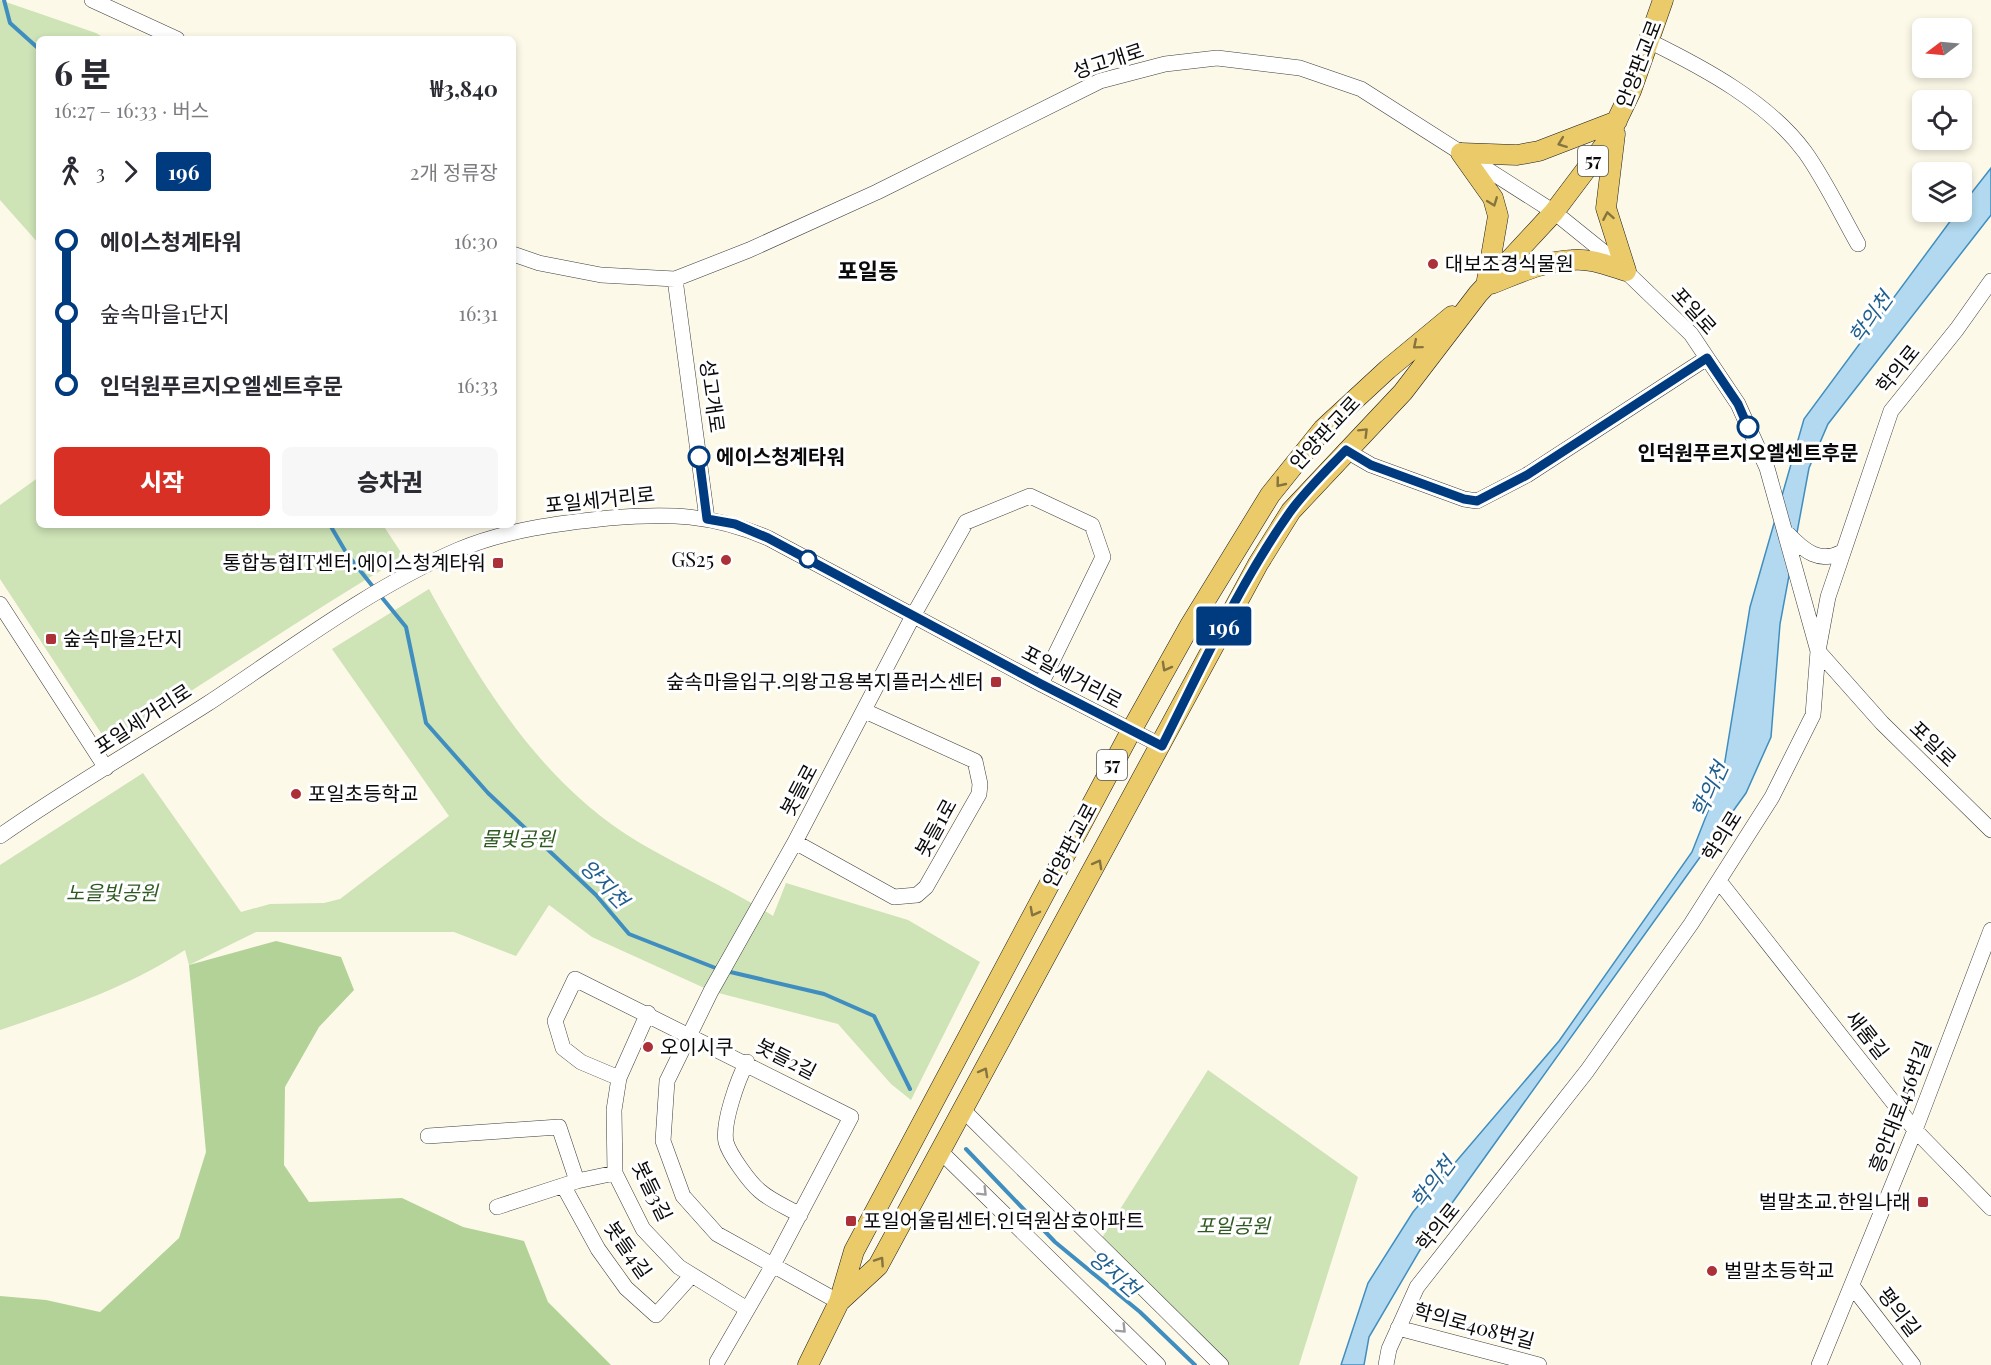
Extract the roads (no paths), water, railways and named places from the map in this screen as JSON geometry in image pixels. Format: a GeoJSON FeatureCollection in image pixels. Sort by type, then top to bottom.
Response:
{"type":"FeatureCollection","features":[{"type":"Feature","properties":{"kind":"main road","name":"안양판교로"},"geometry":{"type":"LineString","coordinates":[[839,1302],[878,1266],[1162,746],[1209,653],[1291,511],[1403,392],[1482,290],[1554,212],[1606,143],[1631,91],[1663,0]]}},
{"type":"Feature","properties":{"kind":"main road"},"geometry":{"type":"LineString","coordinates":[[1461,153],[1517,155],[1539,151],[1617,121],[1606,208],[1626,271]]}},
{"type":"Feature","properties":{"kind":"main road"},"geometry":{"type":"LineString","coordinates":[[1461,153],[1493,198],[1498,216],[1482,290]]}},
{"type":"Feature","properties":{"kind":"main road"},"geometry":{"type":"LineString","coordinates":[[1482,290],[1537,266],[1572,260],[1597,262],[1626,271]]}},
{"type":"Feature","properties":{"kind":"main road","name":"안양판교로"},"geometry":{"type":"LineString","coordinates":[[808,1365],[839,1302],[854,1251],[1131,731],[1189,627],[1270,495],[1323,429],[1388,369],[1482,290]]}},
{"type":"Feature","properties":{"kind":"street"},"geometry":{"type":"LineString","coordinates":[[92,0],[170,36]]}},
{"type":"Feature","properties":{"kind":"street"},"geometry":{"type":"LineString","coordinates":[[1649,41],[1696,65],[1764,111],[1804,152],[1858,244]]}},
{"type":"Feature","properties":{"kind":"street","name":"성고개로"},"geometry":{"type":"LineString","coordinates":[[516,255],[539,263],[601,275],[675,279],[749,250],[877,192],[1100,81],[1165,64],[1216,58],[1300,68],[1361,89],[1554,212]]}},
{"type":"Feature","properties":{"kind":"street","name":"포일로"},"geometry":{"type":"LineString","coordinates":[[1554,212],[1626,271],[1691,334],[1738,404],[1767,468],[1787,533],[1818,651],[1882,723],[1991,830]]}},
{"type":"Feature","properties":{"kind":"street","name":"성고개로"},"geometry":{"type":"LineString","coordinates":[[675,279],[707,519]]}},
{"type":"Feature","properties":{"kind":"street","name":"학의로"},"geometry":{"type":"LineString","coordinates":[[1386,1365],[1398,1328],[1417,1287],[1587,1071],[1691,924],[1772,797],[1813,715],[1818,651],[1836,555],[1891,411],[1956,329],[1991,280]]}},
{"type":"Feature","properties":{"kind":"street"},"geometry":{"type":"LineString","coordinates":[[1346,450],[1371,465],[1464,499],[1477,501],[1527,475],[1707,358]]}},
{"type":"Feature","properties":{"kind":"street","name":"봇들로"},"geometry":{"type":"LineString","coordinates":[[839,1302],[717,1234],[683,1196],[663,1141],[668,1081],[688,1034],[795,842],[913,616],[966,522],[1030,496],[1092,525],[1103,558],[1041,684]]}},
{"type":"Feature","properties":{"kind":"street","name":"포일세거리로"},"geometry":{"type":"LineString","coordinates":[[0,836],[371,597],[460,549],[537,528],[660,513],[735,524],[768,538],[1162,746]]}},
{"type":"Feature","properties":{"kind":"street"},"geometry":{"type":"LineString","coordinates":[[1787,533],[1803,550],[1836,555]]}},
{"type":"Feature","properties":{"kind":"street"},"geometry":{"type":"LineString","coordinates":[[0,604],[106,768]]}},
{"type":"Feature","properties":{"kind":"street","name":"봇들1로"},"geometry":{"type":"LineString","coordinates":[[795,842],[894,897],[917,895],[926,887],[979,794],[980,784],[975,761],[865,711]]}},
{"type":"Feature","properties":{"kind":"street","name":"새롬길"},"geometry":{"type":"LineString","coordinates":[[1719,880],[1915,1130],[1991,1208]]}},
{"type":"Feature","properties":{"kind":"street","name":"흥안대로456번길"},"geometry":{"type":"LineString","coordinates":[[1819,1365],[1915,1130],[1991,930]]}},
{"type":"Feature","properties":{"kind":"street","name":"봇들2길"},"geometry":{"type":"LineString","coordinates":[[619,1078],[580,1062],[563,1048],[555,1021],[575,979],[747,1062],[851,1117],[773,1265],[717,1362]]}},
{"type":"Feature","properties":{"kind":"street","name":"봇들3길"},"geometry":{"type":"LineString","coordinates":[[648,1013],[619,1078],[614,1110],[615,1173],[643,1229],[679,1267],[747,1309]]}},
{"type":"Feature","properties":{"kind":"street"},"geometry":{"type":"LineString","coordinates":[[747,1062],[739,1077],[730,1108],[726,1142],[741,1168],[760,1191],[800,1215]]}},
{"type":"Feature","properties":{"kind":"street"},"geometry":{"type":"LineString","coordinates":[[963,1110],[1221,1365]]}},
{"type":"Feature","properties":{"kind":"street","name":"봇들4길"},"geometry":{"type":"LineString","coordinates":[[428,1136],[559,1127],[571,1184],[598,1249],[620,1280],[656,1315],[692,1275]]}},
{"type":"Feature","properties":{"kind":"street"},"geometry":{"type":"LineString","coordinates":[[941,1152],[1158,1365]]}},
{"type":"Feature","properties":{"kind":"street"},"geometry":{"type":"LineString","coordinates":[[497,1207],[615,1173]]}},
{"type":"Feature","properties":{"kind":"street","name":"평의길"},"geometry":{"type":"LineString","coordinates":[[1852,1286],[1913,1365]]}},
{"type":"Feature","properties":{"kind":"street","name":"학의로408번길"},"geometry":{"type":"LineString","coordinates":[[1398,1328],[1539,1365]]}},
{"type":"Feature","properties":{"kind":"water","name":"학의천"},"geometry":{"type":"Polygon","coordinates":[[[1991,168],[1991,215],[1828,424],[1809,468],[1780,624],[1771,737],[1746,793],[1427,1238],[1369,1337],[1364,1365],[1341,1365],[1368,1283],[1413,1212],[1559,1041],[1692,852],[1723,773],[1750,607],[1804,419],[1950,222],[1972,222],[1972,192],[1991,168]]]}},
{"type":"Feature","properties":{"kind":"waterway","name":"양지천"},"geometry":{"type":"LineString","coordinates":[[4,0],[10,23],[36,46]]}},
{"type":"Feature","properties":{"kind":"waterway","name":"양지천"},"geometry":{"type":"LineString","coordinates":[[332,528],[347,554],[374,588]]}},
{"type":"Feature","properties":{"kind":"waterway","name":"양지천"},"geometry":{"type":"LineString","coordinates":[[379,594],[406,627],[426,723],[488,793],[596,895],[629,934],[718,969]]}},
{"type":"Feature","properties":{"kind":"waterway","name":"양지천"},"geometry":{"type":"LineString","coordinates":[[726,971],[824,994],[874,1016],[910,1089]]}},
{"type":"Feature","properties":{"kind":"waterway","name":"양지천"},"geometry":{"type":"LineString","coordinates":[[966,1149],[1055,1242],[1140,1312],[1195,1365]]}},
{"type":"Feature","properties":{"kind":"place","name":"대보조경식물원"},"geometry":{"type":"Point","coordinates":[1433,264]}},
{"type":"Feature","properties":{"kind":"place","name":"인덕원푸르지오엘센트후문"},"geometry":{"type":"Point","coordinates":[1748,427]}},
{"type":"Feature","properties":{"kind":"place","name":"에이스청계타워"},"geometry":{"type":"Point","coordinates":[699,457]}},
{"type":"Feature","properties":{"kind":"place","name":"GS25"},"geometry":{"type":"Point","coordinates":[726,560]}},
{"type":"Feature","properties":{"kind":"place","name":"통합농협IT센터.에이스청계타워"},"geometry":{"type":"Point","coordinates":[498,563]}},
{"type":"Feature","properties":{"kind":"place","name":"숲속마을2단지"},"geometry":{"type":"Point","coordinates":[51,639]}},
{"type":"Feature","properties":{"kind":"place","name":"숲속마을입구.의왕고용복지플러스센터"},"geometry":{"type":"Point","coordinates":[996,682]}},
{"type":"Feature","properties":{"kind":"place","name":"포일초등학교"},"geometry":{"type":"Point","coordinates":[296,794]}},
{"type":"Feature","properties":{"kind":"place","name":"오이시쿠"},"geometry":{"type":"Point","coordinates":[648,1047]}},
{"type":"Feature","properties":{"kind":"place","name":"벌말초교.한일나래"},"geometry":{"type":"Point","coordinates":[1923,1202]}},
{"type":"Feature","properties":{"kind":"place","name":"포일어울림센터.인덕원삼호아파트"},"geometry":{"type":"Point","coordinates":[851,1221]}},
{"type":"Feature","properties":{"kind":"place","name":"벌말초등학교"},"geometry":{"type":"Point","coordinates":[1712,1271]}},
{"type":"Feature","properties":{"kind":"district","name":"포일동"},"geometry":{"type":"Point","coordinates":[868,271]}},
{"type":"Feature","properties":{"kind":"park label","name":"물빛공원"},"geometry":{"type":"Point","coordinates":[518,839]}},
{"type":"Feature","properties":{"kind":"park label","name":"노을빛공원"},"geometry":{"type":"Point","coordinates":[112,893]}},
{"type":"Feature","properties":{"kind":"park label","name":"포일공원"},"geometry":{"type":"Point","coordinates":[1233,1226]}}]}
